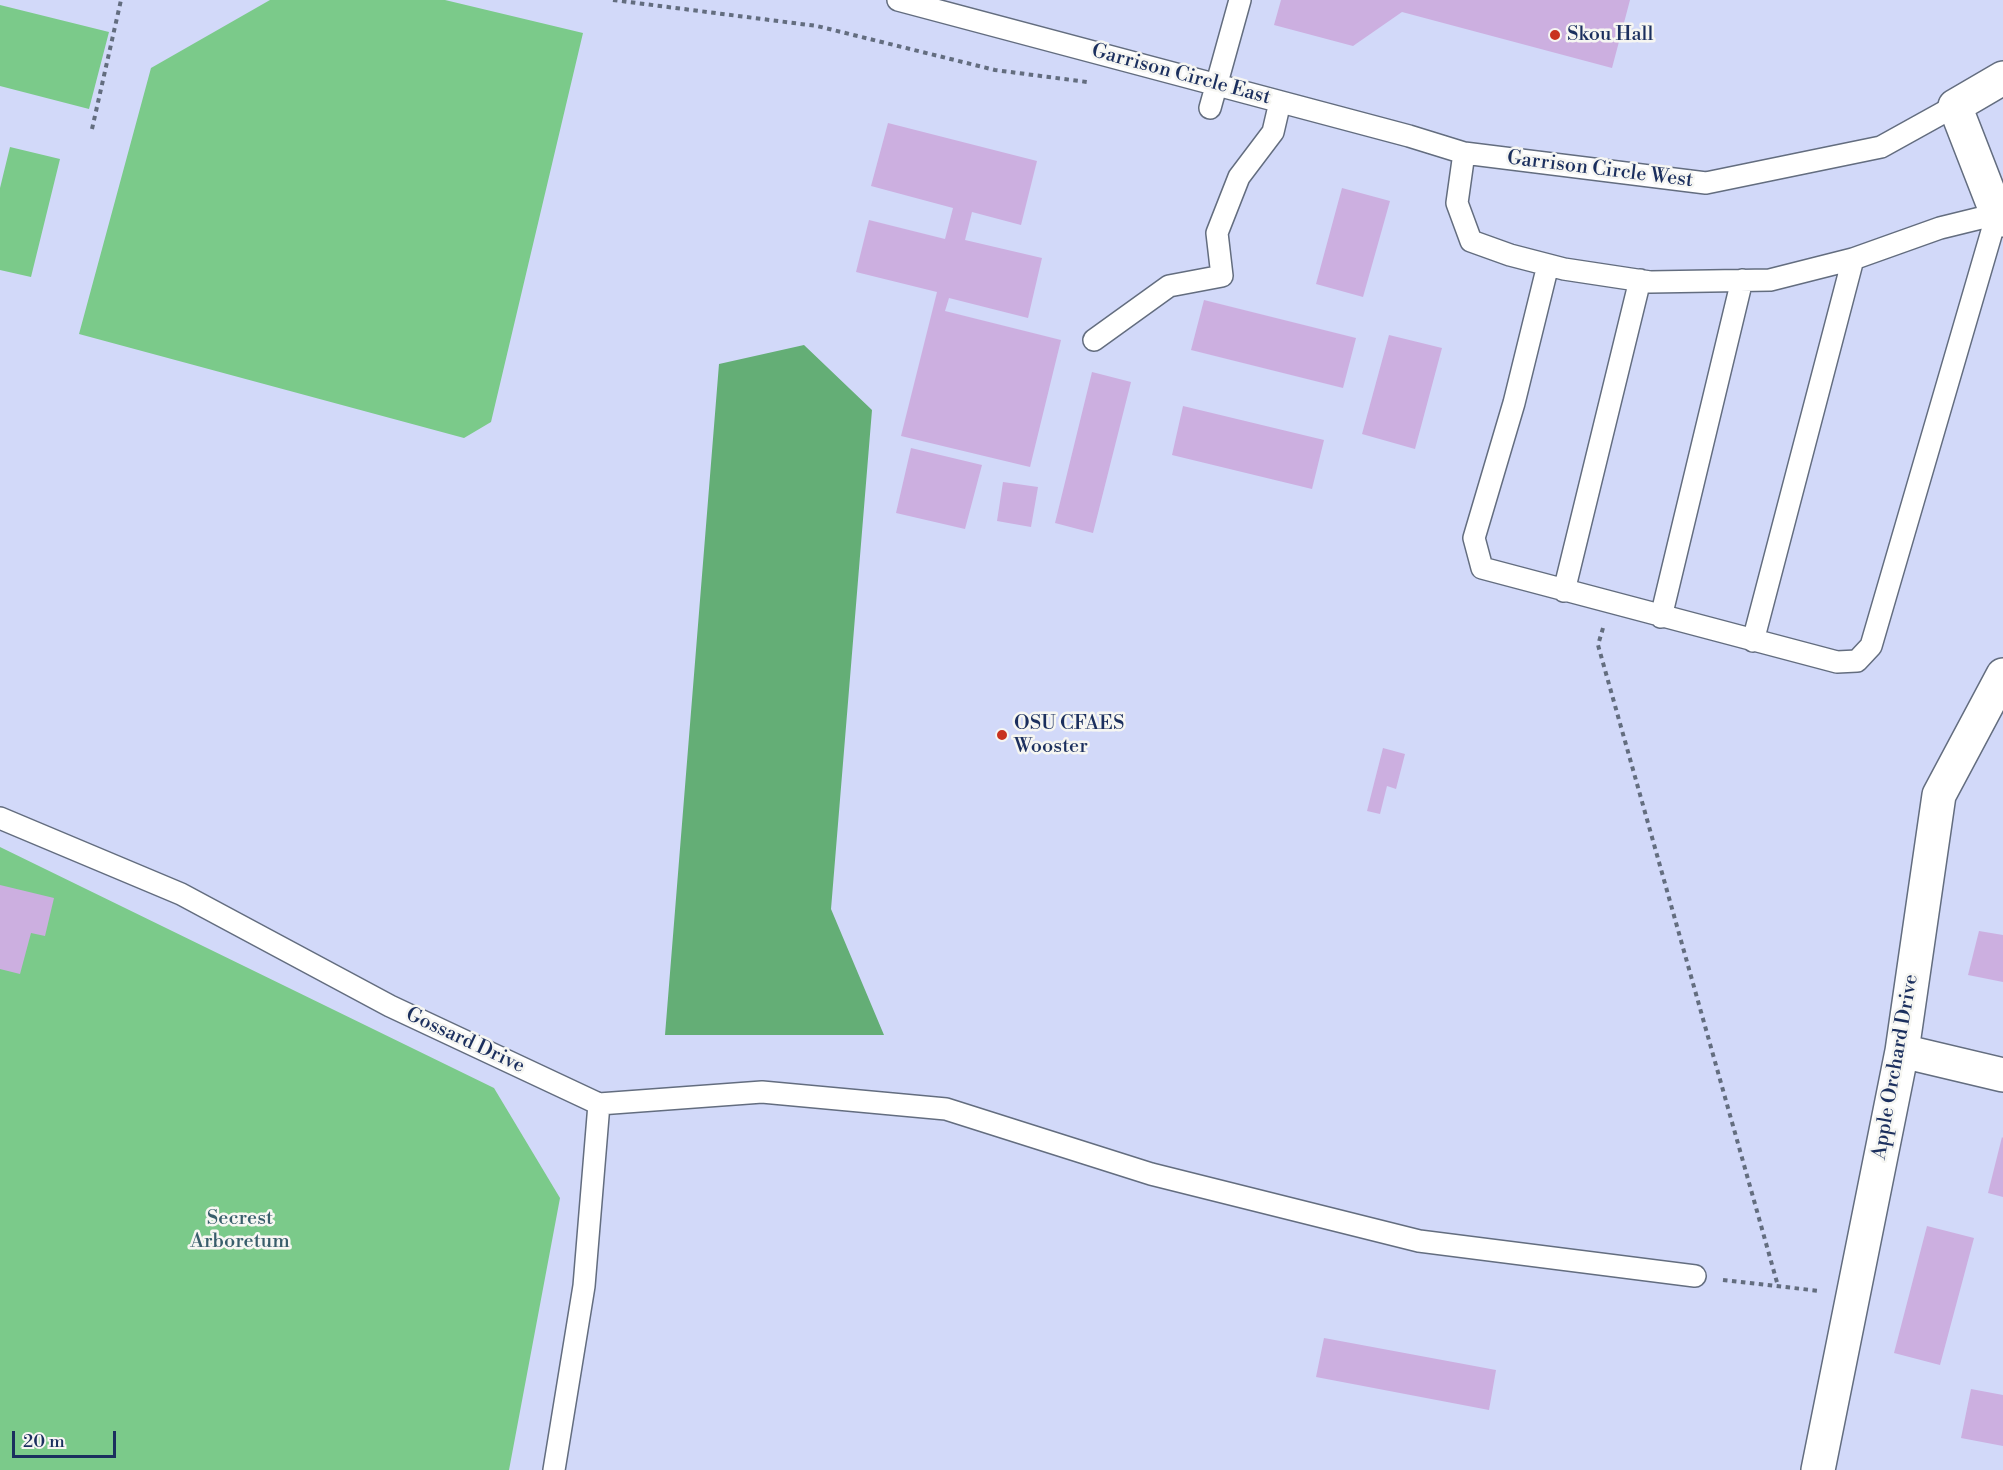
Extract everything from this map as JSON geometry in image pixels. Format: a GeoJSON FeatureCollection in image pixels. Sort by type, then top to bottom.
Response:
{"type":"FeatureCollection","features":[{"type":"Feature","properties":{"kind":"street","name":"Garrison Circle West"},"geometry":{"type":"LineString","coordinates":[[1955,106],[2003,78]]}},
{"type":"Feature","properties":{"kind":"street"},"geometry":{"type":"LineString","coordinates":[[1955,106],[2000,217]]}},
{"type":"Feature","properties":{"kind":"street","name":"Apple Orchard Drive"},"geometry":{"type":"LineString","coordinates":[[1818,1470],[1902,1051],[1939,795],[2003,675]]}},
{"type":"Feature","properties":{"kind":"street"},"geometry":{"type":"LineString","coordinates":[[1902,1051],[2003,1075]]}},
{"type":"Feature","properties":{"kind":"lane","name":"Garrison Circle East"},"geometry":{"type":"LineString","coordinates":[[898,0],[1409,136],[1464,153]]}},
{"type":"Feature","properties":{"kind":"lane"},"geometry":{"type":"LineString","coordinates":[[1210,108],[1240,0]]}},
{"type":"Feature","properties":{"kind":"lane"},"geometry":{"type":"LineString","coordinates":[[1094,340],[1169,286],[1222,276],[1217,233],[1239,177],[1273,132],[1280,102]]}},
{"type":"Feature","properties":{"kind":"lane","name":"Garrison Circle West"},"geometry":{"type":"LineString","coordinates":[[1464,153],[1706,183],[1881,147],[1955,106]]}},
{"type":"Feature","properties":{"kind":"lane"},"geometry":{"type":"LineString","coordinates":[[1464,153],[1457,203],[1472,240],[1510,255],[1548,265],[1640,280],[1770,280],[1853,259],[1940,228],[2000,217],[1870,646],[1857,660],[1837,662],[1482,568],[1474,538],[1514,403],[1548,265]]}},
{"type":"Feature","properties":{"kind":"lane"},"geometry":{"type":"LineString","coordinates":[[1753,640],[1853,259]]}},
{"type":"Feature","properties":{"kind":"lane"},"geometry":{"type":"LineString","coordinates":[[1564,591],[1640,280]]}},
{"type":"Feature","properties":{"kind":"lane"},"geometry":{"type":"LineString","coordinates":[[1661,617],[1743,280]]}},
{"type":"Feature","properties":{"kind":"lane","name":"Gossard Drive"},"geometry":{"type":"LineString","coordinates":[[0,818],[181,894],[390,1006],[599,1104]]}},
{"type":"Feature","properties":{"kind":"lane"},"geometry":{"type":"LineString","coordinates":[[554,1470],[584,1286],[599,1104],[762,1092],[946,1109],[1151,1174],[1419,1241],[1695,1276]]}},
{"type":"Feature","properties":{"kind":"path"},"geometry":{"type":"LineString","coordinates":[[92,129],[121,0]]}},
{"type":"Feature","properties":{"kind":"path"},"geometry":{"type":"LineString","coordinates":[[613,0],[817,26],[995,70],[1092,83]]}},
{"type":"Feature","properties":{"kind":"path"},"geometry":{"type":"LineString","coordinates":[[1610,602],[1598,645],[1778,1286]]}},
{"type":"Feature","properties":{"kind":"path"},"geometry":{"type":"LineString","coordinates":[[1695,1276],[1853,1296]]}},
{"type":"Feature","properties":{"kind":"shaded area","name":"OSU CFAES Wooster"},"geometry":{"type":"Polygon","coordinates":[[[0,0],[2003,0],[2003,1470],[0,1470],[0,0]]]}},
{"type":"Feature","properties":{"kind":"green space"},"geometry":{"type":"Polygon","coordinates":[[[270,0],[445,0],[583,33],[491,422],[464,438],[79,334],[151,68],[270,0]]]}},
{"type":"Feature","properties":{"kind":"green space"},"geometry":{"type":"Polygon","coordinates":[[[0,5],[109,32],[89,109],[0,86],[0,5]]]}},
{"type":"Feature","properties":{"kind":"green space"},"geometry":{"type":"Polygon","coordinates":[[[10,147],[60,159],[31,277],[0,270],[0,188],[10,147]]]}},
{"type":"Feature","properties":{"kind":"green space"},"geometry":{"type":"Polygon","coordinates":[[[804,345],[872,410],[831,909],[884,1035],[665,1035],[719,364],[804,345]]]}},
{"type":"Feature","properties":{"kind":"green space","name":"Secrest Arboretum"},"geometry":{"type":"Polygon","coordinates":[[[0,847],[494,1088],[560,1198],[509,1470],[0,1470],[0,847]]]}},
{"type":"Feature","properties":{"kind":"building","name":"Skou Hall"},"geometry":{"type":"Polygon","coordinates":[[[1281,0],[1630,0],[1612,68],[1402,12],[1353,46],[1274,25],[1281,0]]]}},
{"type":"Feature","properties":{"kind":"building"},"geometry":{"type":"Polygon","coordinates":[[[888,123],[1037,161],[1021,225],[972,212],[965,240],[1042,258],[1028,318],[949,298],[945,311],[1061,340],[1030,467],[901,436],[937,292],[856,272],[869,220],[945,239],[953,208],[871,186],[888,123]]]}},
{"type":"Feature","properties":{"kind":"building"},"geometry":{"type":"Polygon","coordinates":[[[1342,188],[1390,201],[1363,297],[1316,284],[1342,188]]]}},
{"type":"Feature","properties":{"kind":"building"},"geometry":{"type":"Polygon","coordinates":[[[1204,300],[1356,338],[1343,388],[1191,350],[1204,300]]]}},
{"type":"Feature","properties":{"kind":"building"},"geometry":{"type":"Polygon","coordinates":[[[1389,335],[1442,348],[1415,449],[1362,434],[1389,335]]]}},
{"type":"Feature","properties":{"kind":"building"},"geometry":{"type":"Polygon","coordinates":[[[1092,372],[1131,382],[1093,533],[1055,523],[1092,372]]]}},
{"type":"Feature","properties":{"kind":"building"},"geometry":{"type":"Polygon","coordinates":[[[1183,406],[1324,440],[1312,489],[1172,455],[1183,406]]]}},
{"type":"Feature","properties":{"kind":"building"},"geometry":{"type":"Polygon","coordinates":[[[911,448],[982,465],[965,529],[896,513],[911,448]]]}},
{"type":"Feature","properties":{"kind":"building"},"geometry":{"type":"Polygon","coordinates":[[[1003,482],[1038,487],[1031,527],[997,521],[1003,482]]]}},
{"type":"Feature","properties":{"kind":"building"},"geometry":{"type":"Polygon","coordinates":[[[1383,748],[1405,754],[1396,789],[1387,786],[1380,814],[1367,811],[1383,748]]]}},
{"type":"Feature","properties":{"kind":"building"},"geometry":{"type":"Polygon","coordinates":[[[0,885],[54,898],[45,936],[31,933],[20,974],[0,969],[0,885]]]}},
{"type":"Feature","properties":{"kind":"building"},"geometry":{"type":"Polygon","coordinates":[[[1979,931],[2003,935],[2003,982],[1968,975],[1979,931]]]}},
{"type":"Feature","properties":{"kind":"building"},"geometry":{"type":"Polygon","coordinates":[[[2003,1138],[2003,1197],[1988,1193],[2003,1138]]]}},
{"type":"Feature","properties":{"kind":"building"},"geometry":{"type":"Polygon","coordinates":[[[1927,1226],[1974,1238],[1940,1365],[1894,1353],[1927,1226]]]}},
{"type":"Feature","properties":{"kind":"building"},"geometry":{"type":"Polygon","coordinates":[[[1324,1338],[1496,1370],[1489,1410],[1316,1377],[1324,1338]]]}},
{"type":"Feature","properties":{"kind":"building"},"geometry":{"type":"Polygon","coordinates":[[[1971,1389],[2003,1395],[2003,1446],[1961,1438],[1971,1389]]]}},
{"type":"Feature","properties":{"kind":"place","name":"Skou Hall"},"geometry":{"type":"Point","coordinates":[1555,35]}},
{"type":"Feature","properties":{"kind":"place","name":"OSU CFAES Wooster"},"geometry":{"type":"Point","coordinates":[1002,735]}}]}
